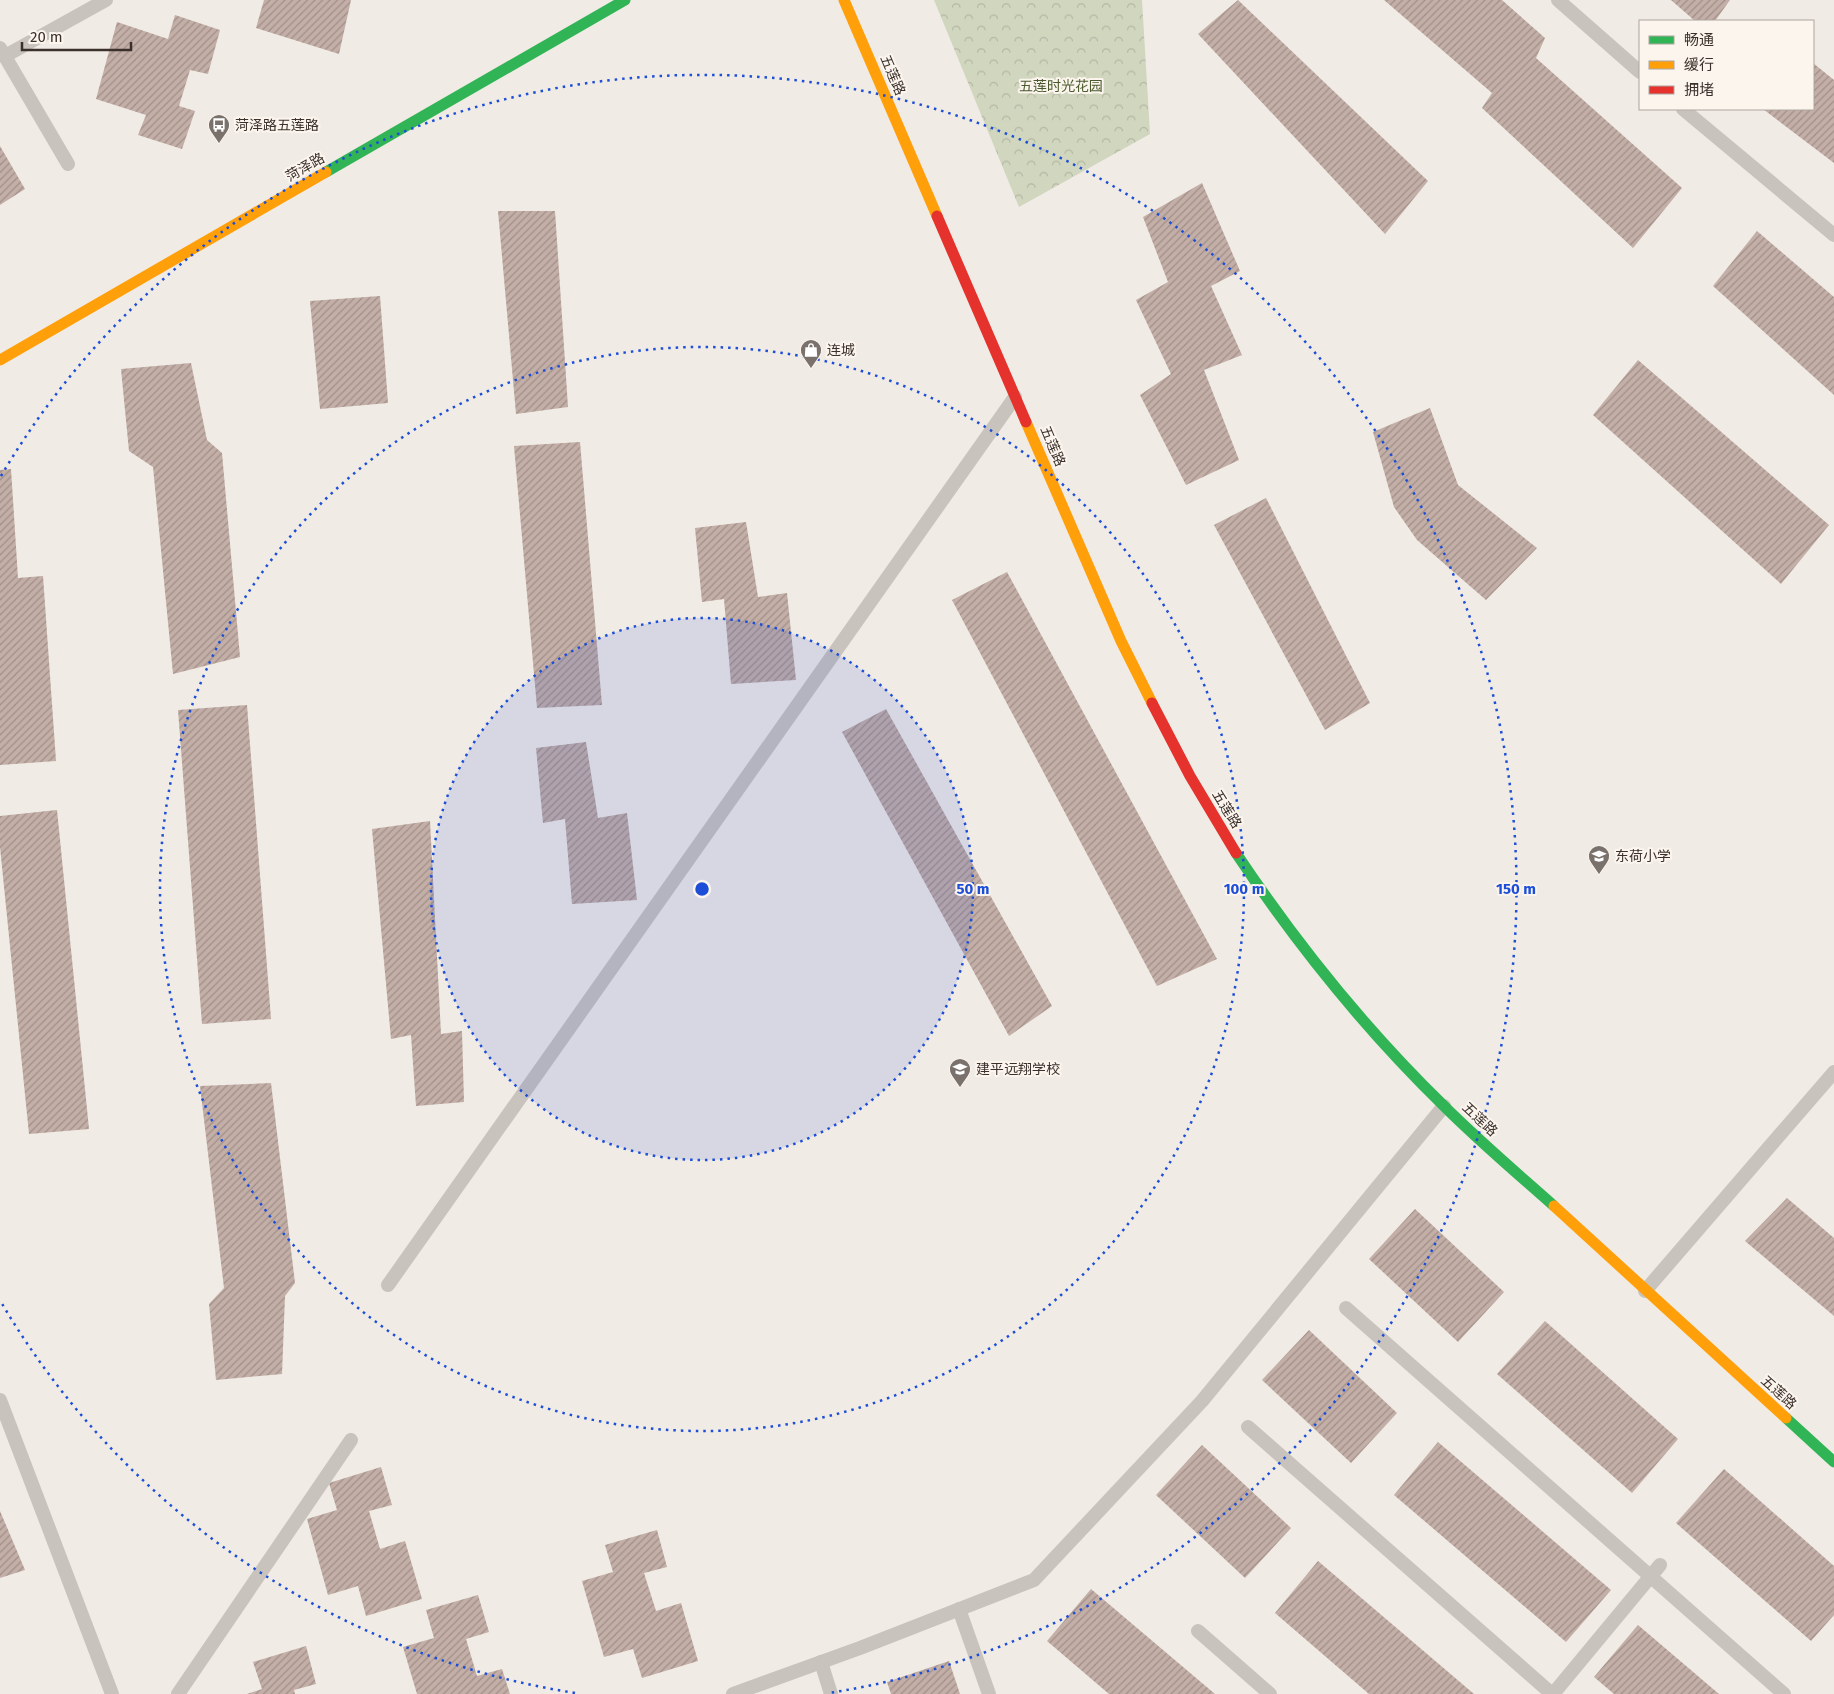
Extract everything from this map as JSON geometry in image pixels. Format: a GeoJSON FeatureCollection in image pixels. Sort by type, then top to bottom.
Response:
{"type":"FeatureCollection","features":[{"type":"Feature","properties":{"kind":"street","name":"菏泽路"},"geometry":{"type":"LineString","coordinates":[[0,360],[625,0]]}},
{"type":"Feature","properties":{"kind":"street","name":"五莲路"},"geometry":{"type":"LineString","coordinates":[[844,0],[1121,641],[1156,714],[1196,788],[1237,855],[1286,924],[1336,988],[1444,1106],[1834,1462]]}},
{"type":"Feature","properties":{"kind":"lane"},"geometry":{"type":"LineString","coordinates":[[68,164],[2,52],[106,0]]}},
{"type":"Feature","properties":{"kind":"lane"},"geometry":{"type":"LineString","coordinates":[[1558,0],[1639,71]]}},
{"type":"Feature","properties":{"kind":"lane"},"geometry":{"type":"LineString","coordinates":[[1684,110],[1834,235]]}},
{"type":"Feature","properties":{"kind":"lane"},"geometry":{"type":"LineString","coordinates":[[388,1285],[1016,398]]}},
{"type":"Feature","properties":{"kind":"lane"},"geometry":{"type":"LineString","coordinates":[[1645,1291],[1834,1072]]}},
{"type":"Feature","properties":{"kind":"lane"},"geometry":{"type":"LineString","coordinates":[[733,1694],[1034,1580],[1202,1401],[1444,1106]]}},
{"type":"Feature","properties":{"kind":"lane"},"geometry":{"type":"LineString","coordinates":[[1346,1308],[1784,1694]]}},
{"type":"Feature","properties":{"kind":"lane"},"geometry":{"type":"LineString","coordinates":[[0,1400],[112,1694]]}},
{"type":"Feature","properties":{"kind":"lane"},"geometry":{"type":"LineString","coordinates":[[1248,1426],[1553,1694],[1660,1565]]}},
{"type":"Feature","properties":{"kind":"lane"},"geometry":{"type":"LineString","coordinates":[[178,1694],[351,1440]]}},
{"type":"Feature","properties":{"kind":"lane"},"geometry":{"type":"LineString","coordinates":[[959,1610],[989,1694]]}},
{"type":"Feature","properties":{"kind":"lane"},"geometry":{"type":"LineString","coordinates":[[1198,1630],[1270,1694]]}},
{"type":"Feature","properties":{"kind":"lane"},"geometry":{"type":"LineString","coordinates":[[821,1662],[831,1694]]}},
{"type":"Feature","properties":{"kind":"green space","name":"五莲时光花园"},"geometry":{"type":"Polygon","coordinates":[[[934,0],[1142,0],[1150,134],[1019,207],[934,0]]]}},
{"type":"Feature","properties":{"kind":"building"},"geometry":{"type":"Polygon","coordinates":[[[264,0],[351,0],[339,54],[256,28],[264,0]]]}},
{"type":"Feature","properties":{"kind":"building"},"geometry":{"type":"Polygon","coordinates":[[[1238,0],[1428,181],[1385,234],[1198,34],[1238,0]]]}},
{"type":"Feature","properties":{"kind":"building"},"geometry":{"type":"Polygon","coordinates":[[[1384,0],[1502,0],[1545,38],[1536,58],[1682,188],[1633,248],[1482,108],[1492,93],[1384,0]]]}},
{"type":"Feature","properties":{"kind":"building"},"geometry":{"type":"Polygon","coordinates":[[[1671,0],[1730,0],[1716,20],[1694,20],[1671,0]]]}},
{"type":"Feature","properties":{"kind":"building"},"geometry":{"type":"Polygon","coordinates":[[[175,15],[220,30],[208,74],[190,70],[179,106],[195,111],[182,149],[138,135],[146,115],[96,99],[117,22],[168,39],[175,15]]]}},
{"type":"Feature","properties":{"kind":"building"},"geometry":{"type":"Polygon","coordinates":[[[1814,64],[1834,80],[1834,163],[1764,110],[1814,110],[1814,64]]]}},
{"type":"Feature","properties":{"kind":"building"},"geometry":{"type":"Polygon","coordinates":[[[0,146],[25,189],[0,205],[0,146]]]}},
{"type":"Feature","properties":{"kind":"building"},"geometry":{"type":"Polygon","coordinates":[[[1202,183],[1240,271],[1211,286],[1242,355],[1204,370],[1239,460],[1186,485],[1140,395],[1171,374],[1136,300],[1168,282],[1143,217],[1202,183]]]}},
{"type":"Feature","properties":{"kind":"building"},"geometry":{"type":"Polygon","coordinates":[[[498,211],[555,211],[568,407],[516,414],[498,211]]]}},
{"type":"Feature","properties":{"kind":"building"},"geometry":{"type":"Polygon","coordinates":[[[1757,231],[1834,297],[1834,395],[1713,286],[1757,231]]]}},
{"type":"Feature","properties":{"kind":"building"},"geometry":{"type":"Polygon","coordinates":[[[380,296],[388,403],[320,409],[310,301],[380,296]]]}},
{"type":"Feature","properties":{"kind":"building"},"geometry":{"type":"Polygon","coordinates":[[[1638,360],[1829,525],[1781,584],[1593,415],[1638,360]]]}},
{"type":"Feature","properties":{"kind":"building"},"geometry":{"type":"Polygon","coordinates":[[[191,363],[207,440],[222,453],[240,657],[173,674],[153,467],[129,451],[121,369],[191,363]]]}},
{"type":"Feature","properties":{"kind":"building"},"geometry":{"type":"Polygon","coordinates":[[[1430,408],[1458,485],[1537,548],[1486,600],[1417,540],[1394,507],[1373,432],[1430,408]]]}},
{"type":"Feature","properties":{"kind":"building"},"geometry":{"type":"Polygon","coordinates":[[[580,442],[602,705],[537,708],[514,446],[580,442]]]}},
{"type":"Feature","properties":{"kind":"building"},"geometry":{"type":"Polygon","coordinates":[[[11,469],[18,578],[43,576],[56,761],[0,765],[0,470],[11,469]]]}},
{"type":"Feature","properties":{"kind":"building"},"geometry":{"type":"Polygon","coordinates":[[[1266,498],[1370,703],[1325,730],[1214,525],[1266,498]]]}},
{"type":"Feature","properties":{"kind":"building"},"geometry":{"type":"Polygon","coordinates":[[[746,522],[758,597],[787,593],[796,680],[731,684],[724,599],[702,602],[695,528],[746,522]]]}},
{"type":"Feature","properties":{"kind":"building"},"geometry":{"type":"Polygon","coordinates":[[[1007,572],[1217,959],[1157,986],[952,600],[1007,572]]]}},
{"type":"Feature","properties":{"kind":"building"},"geometry":{"type":"Polygon","coordinates":[[[247,705],[271,1019],[202,1024],[178,710],[247,705]]]}},
{"type":"Feature","properties":{"kind":"building"},"geometry":{"type":"Polygon","coordinates":[[[886,709],[1052,1006],[1009,1036],[842,732],[886,709]]]}},
{"type":"Feature","properties":{"kind":"building"},"geometry":{"type":"Polygon","coordinates":[[[586,742],[598,818],[627,813],[637,900],[572,904],[565,819],[543,823],[536,748],[586,742]]]}},
{"type":"Feature","properties":{"kind":"building"},"geometry":{"type":"Polygon","coordinates":[[[57,810],[89,1129],[29,1134],[0,847],[0,816],[57,810]]]}},
{"type":"Feature","properties":{"kind":"building"},"geometry":{"type":"Polygon","coordinates":[[[430,821],[441,1034],[462,1031],[464,1102],[416,1106],[411,1035],[391,1039],[372,829],[430,821]]]}},
{"type":"Feature","properties":{"kind":"building"},"geometry":{"type":"Polygon","coordinates":[[[271,1083],[295,1283],[285,1296],[282,1374],[216,1380],[209,1304],[224,1288],[200,1086],[271,1083]]]}},
{"type":"Feature","properties":{"kind":"building"},"geometry":{"type":"Polygon","coordinates":[[[1787,1198],[1834,1238],[1834,1316],[1745,1241],[1787,1198]]]}},
{"type":"Feature","properties":{"kind":"building"},"geometry":{"type":"Polygon","coordinates":[[[1415,1209],[1504,1292],[1458,1342],[1369,1259],[1415,1209]]]}},
{"type":"Feature","properties":{"kind":"building"},"geometry":{"type":"Polygon","coordinates":[[[1545,1321],[1678,1439],[1632,1493],[1497,1374],[1545,1321]]]}},
{"type":"Feature","properties":{"kind":"building"},"geometry":{"type":"Polygon","coordinates":[[[1309,1330],[1397,1413],[1351,1463],[1262,1380],[1309,1330]]]}},
{"type":"Feature","properties":{"kind":"building"},"geometry":{"type":"Polygon","coordinates":[[[1438,1442],[1611,1590],[1566,1642],[1394,1495],[1438,1442]]]}},
{"type":"Feature","properties":{"kind":"building"},"geometry":{"type":"Polygon","coordinates":[[[1202,1445],[1291,1528],[1245,1578],[1156,1495],[1202,1445]]]}},
{"type":"Feature","properties":{"kind":"building"},"geometry":{"type":"Polygon","coordinates":[[[381,1467],[392,1505],[369,1511],[380,1549],[405,1541],[422,1599],[366,1616],[358,1586],[328,1595],[307,1519],[337,1510],[329,1483],[381,1467]]]}},
{"type":"Feature","properties":{"kind":"building"},"geometry":{"type":"Polygon","coordinates":[[[1724,1469],[1834,1566],[1834,1615],[1811,1641],[1676,1523],[1724,1469]]]}},
{"type":"Feature","properties":{"kind":"building"},"geometry":{"type":"Polygon","coordinates":[[[0,1511],[25,1570],[0,1578],[0,1511]]]}},
{"type":"Feature","properties":{"kind":"building"},"geometry":{"type":"Polygon","coordinates":[[[657,1530],[667,1567],[644,1573],[656,1611],[681,1603],[698,1661],[642,1678],[633,1649],[604,1657],[582,1581],[613,1572],[605,1545],[657,1530]]]}},
{"type":"Feature","properties":{"kind":"building"},"geometry":{"type":"Polygon","coordinates":[[[1318,1561],[1474,1694],[1369,1694],[1275,1613],[1318,1561]]]}},
{"type":"Feature","properties":{"kind":"building"},"geometry":{"type":"Polygon","coordinates":[[[1091,1589],[1215,1694],[1109,1694],[1047,1641],[1091,1589]]]}},
{"type":"Feature","properties":{"kind":"building"},"geometry":{"type":"Polygon","coordinates":[[[478,1595],[489,1632],[466,1639],[477,1676],[502,1669],[510,1694],[417,1694],[403,1647],[434,1638],[426,1610],[478,1595]]]}},
{"type":"Feature","properties":{"kind":"building"},"geometry":{"type":"Polygon","coordinates":[[[1638,1625],[1719,1694],[1614,1694],[1594,1677],[1638,1625]]]}},
{"type":"Feature","properties":{"kind":"building"},"geometry":{"type":"Polygon","coordinates":[[[306,1646],[316,1684],[294,1690],[295,1694],[247,1694],[262,1689],[253,1662],[306,1646]]]}},
{"type":"Feature","properties":{"kind":"building"},"geometry":{"type":"Polygon","coordinates":[[[949,1661],[960,1694],[891,1694],[887,1682],[949,1661]]]}},
{"type":"Feature","properties":{"kind":"traffic: fast"},"geometry":{"type":"LineString","coordinates":[[326,172],[625,0]]}},
{"type":"Feature","properties":{"kind":"traffic: fast"},"geometry":{"type":"LineString","coordinates":[[1236,853],[1308,953],[1387,1047],[1457,1119],[1554,1206]]}},
{"type":"Feature","properties":{"kind":"traffic: fast"},"geometry":{"type":"LineString","coordinates":[[1786,1418],[1834,1462]]}},
{"type":"Feature","properties":{"kind":"traffic: slow"},"geometry":{"type":"LineString","coordinates":[[844,0],[937,216]]}},
{"type":"Feature","properties":{"kind":"traffic: slow"},"geometry":{"type":"LineString","coordinates":[[0,360],[326,172]]}},
{"type":"Feature","properties":{"kind":"traffic: slow"},"geometry":{"type":"LineString","coordinates":[[1026,422],[1121,641],[1152,703]]}},
{"type":"Feature","properties":{"kind":"traffic: slow"},"geometry":{"type":"LineString","coordinates":[[1554,1206],[1786,1418]]}},
{"type":"Feature","properties":{"kind":"traffic: jam"},"geometry":{"type":"LineString","coordinates":[[937,216],[1026,422]]}},
{"type":"Feature","properties":{"kind":"traffic: jam"},"geometry":{"type":"LineString","coordinates":[[1152,703],[1190,776],[1236,853]]}},
{"type":"Feature","properties":{"kind":"place","name":"菏泽路五莲路"},"geometry":{"type":"Point","coordinates":[219,144]}},
{"type":"Feature","properties":{"kind":"place","name":"连城"},"geometry":{"type":"Point","coordinates":[811,369]}},
{"type":"Feature","properties":{"kind":"place","name":"东荷小学"},"geometry":{"type":"Point","coordinates":[1599,875]}},
{"type":"Feature","properties":{"kind":"place","name":"建平远翔学校"},"geometry":{"type":"Point","coordinates":[960,1088]}}]}
